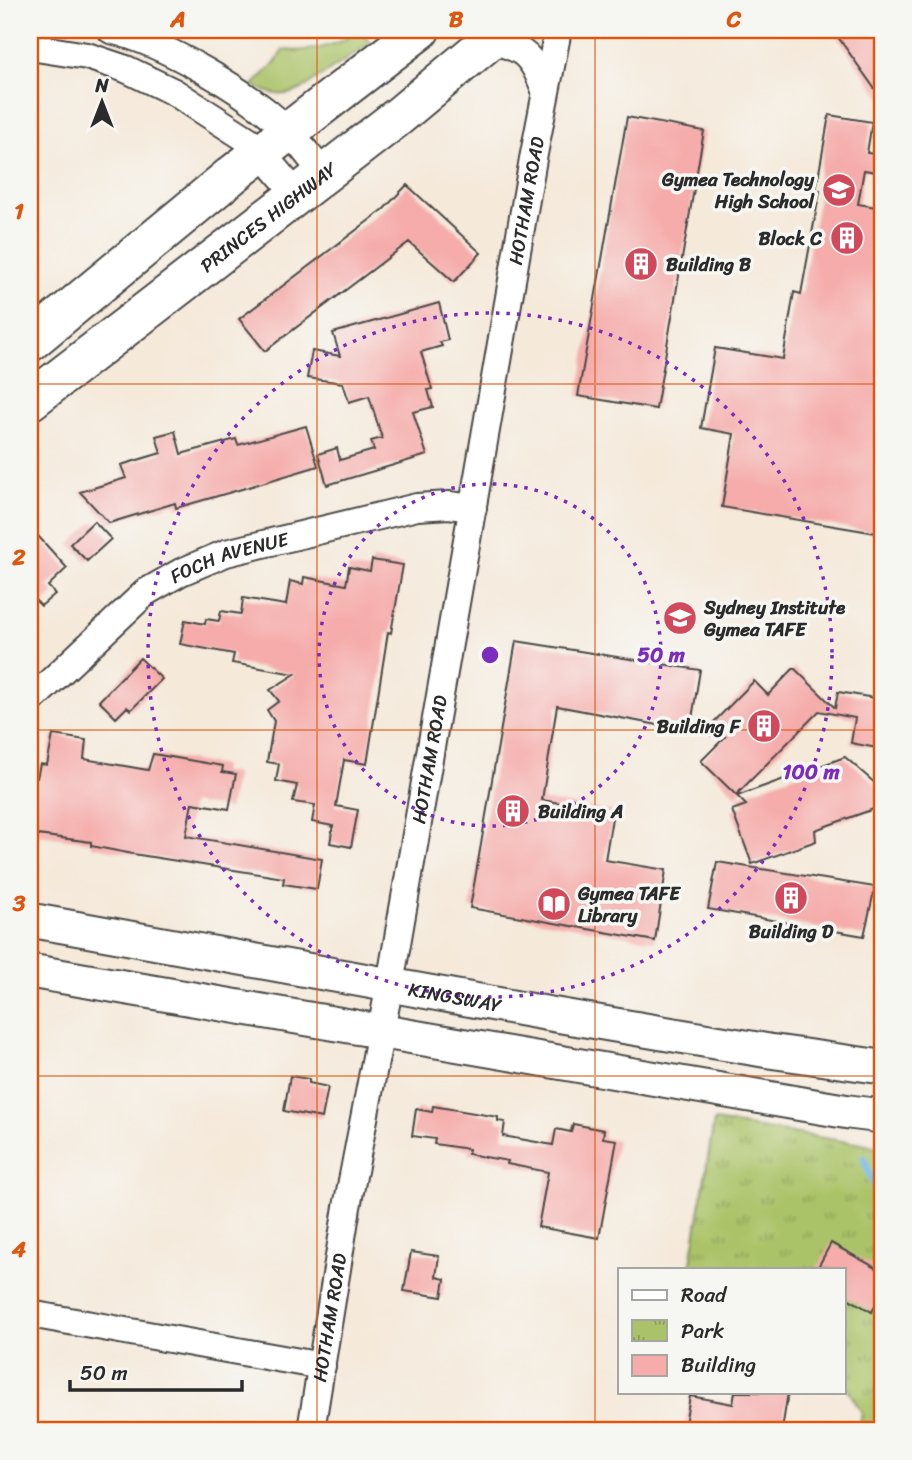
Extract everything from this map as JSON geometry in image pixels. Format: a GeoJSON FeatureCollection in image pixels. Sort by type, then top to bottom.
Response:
{"type":"FeatureCollection","features":[{"type":"Feature","properties":{"kind":"highway"},"geometry":{"type":"LineString","coordinates":[[30,342],[226,180],[420,30]]}},
{"type":"Feature","properties":{"kind":"highway","name":"PRINCES HIGHWAY"},"geometry":{"type":"LineString","coordinates":[[30,401],[310,184],[496,35]]}},
{"type":"Feature","properties":{"kind":"main road","name":"KINGSWAY"},"geometry":{"type":"LineString","coordinates":[[30,920],[676,1036],[882,1067]]}},
{"type":"Feature","properties":{"kind":"main road"},"geometry":{"type":"LineString","coordinates":[[30,971],[622,1074],[882,1116]]}},
{"type":"Feature","properties":{"kind":"street"},"geometry":{"type":"LineString","coordinates":[[111,30],[130,34],[190,64],[261,107],[276,143],[310,184]]}},
{"type":"Feature","properties":{"kind":"street","name":"HOTHAM ROAD"},"geometry":{"type":"LineString","coordinates":[[311,1430],[347,1207],[390,984],[545,90],[558,30]]}},
{"type":"Feature","properties":{"kind":"street"},"geometry":{"type":"LineString","coordinates":[[496,35],[506,44],[524,52],[536,66],[545,90]]}},
{"type":"Feature","properties":{"kind":"street"},"geometry":{"type":"LineString","coordinates":[[30,47],[87,56],[150,79],[242,133],[276,143]]}},
{"type":"Feature","properties":{"kind":"street","name":"FOCH AVENUE"},"geometry":{"type":"LineString","coordinates":[[30,701],[146,592],[192,567],[226,553],[417,507],[449,505],[473,508]]}},
{"type":"Feature","properties":{"kind":"street"},"geometry":{"type":"LineString","coordinates":[[30,1314],[322,1366]]}},
{"type":"Feature","properties":{"kind":"green space"},"geometry":{"type":"Polygon","coordinates":[[[359,30],[370,42],[302,89],[289,94],[277,94],[253,85],[275,63],[283,50],[323,47],[359,30]]]}},
{"type":"Feature","properties":{"kind":"green space"},"geometry":{"type":"Polygon","coordinates":[[[714,1121],[882,1147],[882,1430],[859,1430],[862,1413],[846,1386],[846,1268],[690,1268],[714,1121]]]}},
{"type":"Feature","properties":{"kind":"building"},"geometry":{"type":"Polygon","coordinates":[[[833,30],[882,30],[882,99],[833,30]]]}},
{"type":"Feature","properties":{"kind":"building"},"geometry":{"type":"Polygon","coordinates":[[[829,115],[872,122],[867,153],[882,155],[882,173],[864,170],[858,204],[882,208],[882,416],[878,437],[882,437],[882,534],[722,507],[734,434],[701,428],[715,348],[783,359],[794,292],[801,294],[820,190],[816,190],[829,115]]]}},
{"type":"Feature","properties":{"kind":"building","name":"Building B"},"geometry":{"type":"Polygon","coordinates":[[[627,117],[704,131],[656,409],[578,396],[627,117]]]}},
{"type":"Feature","properties":{"kind":"building"},"geometry":{"type":"Polygon","coordinates":[[[407,185],[481,253],[454,282],[409,242],[265,351],[239,319],[384,209],[407,185]]]}},
{"type":"Feature","properties":{"kind":"building"},"geometry":{"type":"Polygon","coordinates":[[[439,303],[448,340],[440,342],[442,346],[421,352],[432,389],[428,390],[433,407],[413,412],[427,455],[327,485],[318,454],[337,448],[340,460],[374,450],[371,441],[382,438],[369,396],[349,402],[343,383],[307,378],[312,351],[340,356],[333,333],[439,303]]]}},
{"type":"Feature","properties":{"kind":"building"},"geometry":{"type":"Polygon","coordinates":[[[306,426],[318,466],[242,489],[176,508],[175,503],[109,523],[80,492],[126,478],[121,465],[161,453],[156,436],[175,431],[181,454],[236,439],[238,445],[306,426]]]}},
{"type":"Feature","properties":{"kind":"building"},"geometry":{"type":"Polygon","coordinates":[[[94,521],[111,539],[87,561],[70,544],[94,521]]]}},
{"type":"Feature","properties":{"kind":"building"},"geometry":{"type":"Polygon","coordinates":[[[30,527],[67,568],[48,586],[55,594],[41,606],[34,599],[30,603],[30,527]]]}},
{"type":"Feature","properties":{"kind":"building"},"geometry":{"type":"Polygon","coordinates":[[[372,560],[403,565],[391,633],[388,632],[367,764],[344,760],[336,806],[358,810],[351,847],[330,843],[333,826],[312,822],[315,805],[293,802],[297,785],[276,781],[279,764],[267,762],[274,721],[267,710],[279,701],[270,690],[295,674],[232,663],[234,654],[180,644],[185,620],[205,624],[206,619],[219,621],[221,611],[241,614],[243,598],[286,605],[290,581],[303,584],[304,577],[346,585],[349,567],[370,571],[372,560]]]}},
{"type":"Feature","properties":{"kind":"building","name":"Building A"},"geometry":{"type":"Polygon","coordinates":[[[516,641],[700,670],[690,731],[557,706],[542,800],[613,812],[605,860],[666,870],[655,941],[470,908],[516,641]]]}},
{"type":"Feature","properties":{"kind":"building"},"geometry":{"type":"Polygon","coordinates":[[[140,658],[162,679],[131,710],[127,707],[116,718],[99,701],[140,658]]]}},
{"type":"Feature","properties":{"kind":"building","name":"Building F"},"geometry":{"type":"Polygon","coordinates":[[[794,668],[835,708],[838,692],[881,699],[877,721],[882,722],[882,749],[851,743],[855,718],[819,711],[736,795],[701,761],[725,737],[703,733],[754,681],[768,695],[794,668]]]}},
{"type":"Feature","properties":{"kind":"building"},"geometry":{"type":"Polygon","coordinates":[[[53,735],[86,740],[84,759],[148,770],[153,754],[223,766],[222,772],[236,774],[229,809],[192,803],[186,836],[322,859],[317,889],[283,884],[284,878],[133,854],[91,846],[91,842],[30,834],[35,778],[40,764],[47,765],[53,735]]]}},
{"type":"Feature","properties":{"kind":"building"},"geometry":{"type":"Polygon","coordinates":[[[845,757],[876,784],[882,806],[815,830],[816,841],[752,864],[732,810],[746,805],[737,796],[845,757]]]}},
{"type":"Feature","properties":{"kind":"building","name":"Building D"},"geometry":{"type":"Polygon","coordinates":[[[717,862],[875,887],[864,936],[708,909],[717,862]]]}},
{"type":"Feature","properties":{"kind":"building"},"geometry":{"type":"Polygon","coordinates":[[[290,1076],[309,1079],[309,1083],[328,1087],[322,1118],[284,1111],[290,1076]]]}},
{"type":"Feature","properties":{"kind":"building"},"geometry":{"type":"Polygon","coordinates":[[[433,1106],[498,1117],[498,1121],[505,1122],[503,1136],[553,1145],[556,1129],[571,1132],[573,1124],[604,1130],[603,1138],[617,1140],[599,1238],[538,1227],[548,1172],[468,1154],[469,1149],[434,1144],[435,1139],[412,1136],[416,1109],[432,1112],[433,1106]]]}},
{"type":"Feature","properties":{"kind":"building"},"geometry":{"type":"Polygon","coordinates":[[[831,1243],[882,1271],[882,1292],[872,1312],[846,1297],[846,1268],[818,1268],[831,1243]]]}},
{"type":"Feature","properties":{"kind":"building"},"geometry":{"type":"Polygon","coordinates":[[[411,1252],[439,1256],[436,1277],[445,1279],[442,1297],[404,1291],[411,1252]]]}},
{"type":"Feature","properties":{"kind":"building"},"geometry":{"type":"Polygon","coordinates":[[[735,1394],[788,1394],[782,1430],[684,1430],[690,1396],[733,1404],[735,1394]]]}},
{"type":"Feature","properties":{"kind":"waterway"},"geometry":{"type":"LineString","coordinates":[[864,1158],[882,1208]]}},
{"type":"Feature","properties":{"kind":"place","name":"Gymea Technology High School"},"geometry":{"type":"Point","coordinates":[839,190]}},
{"type":"Feature","properties":{"kind":"place","name":"Block C"},"geometry":{"type":"Point","coordinates":[847,238]}},
{"type":"Feature","properties":{"kind":"place","name":"Building B"},"geometry":{"type":"Point","coordinates":[641,264]}},
{"type":"Feature","properties":{"kind":"place","name":"Sydney Institute Gymea TAFE"},"geometry":{"type":"Point","coordinates":[680,618]}},
{"type":"Feature","properties":{"kind":"place","name":"Building F"},"geometry":{"type":"Point","coordinates":[764,726]}},
{"type":"Feature","properties":{"kind":"place","name":"Building A"},"geometry":{"type":"Point","coordinates":[513,811]}},
{"type":"Feature","properties":{"kind":"place","name":"Building D"},"geometry":{"type":"Point","coordinates":[791,898]}},
{"type":"Feature","properties":{"kind":"place","name":"Gymea TAFE Library"},"geometry":{"type":"Point","coordinates":[554,904]}}]}
